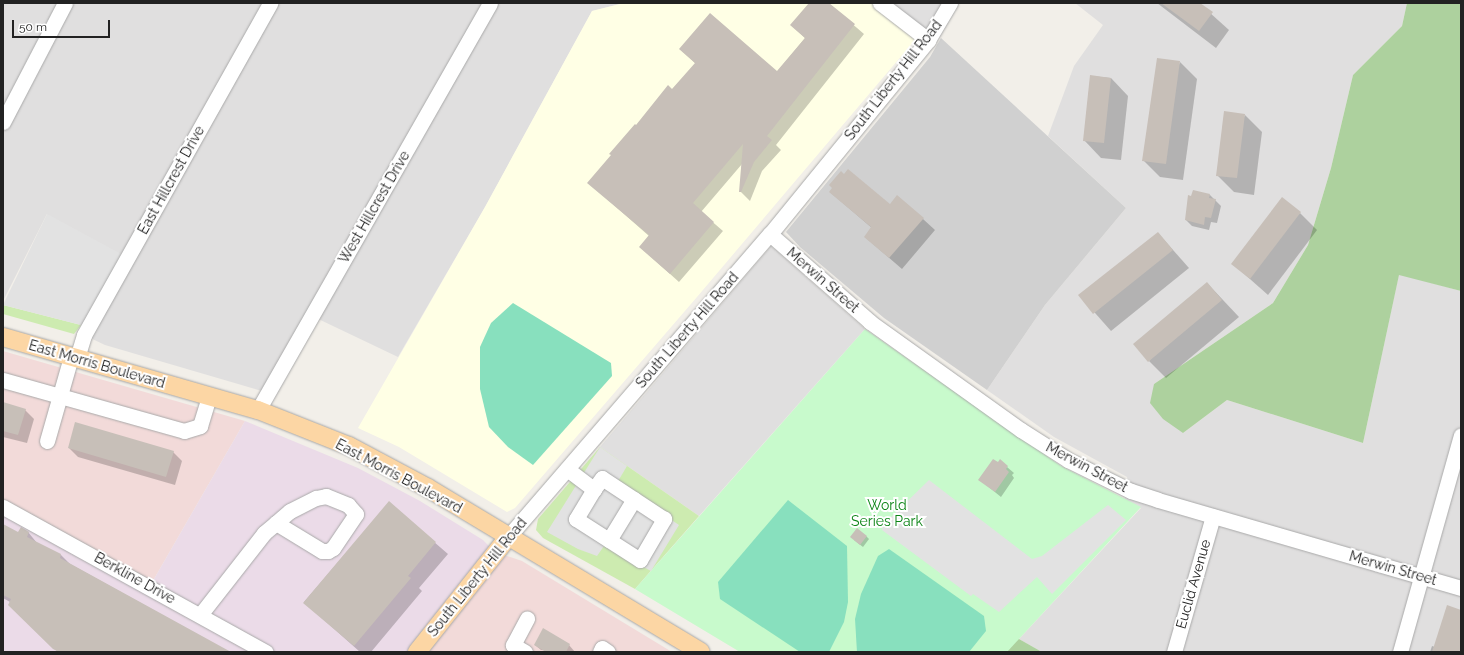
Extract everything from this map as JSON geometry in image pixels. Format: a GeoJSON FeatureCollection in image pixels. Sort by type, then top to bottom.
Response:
{"type":"FeatureCollection","features":[{"type":"Feature","properties":{"kind":"main road","name":"East Morris Boulevard"},"geometry":{"type":"LineString","coordinates":[[3,337],[258,410],[349,446],[428,488],[701,652]]}},
{"type":"Feature","properties":{"kind":"main road","name":"South Liberty Hill Road"},"geometry":{"type":"LineString","coordinates":[[417,652],[508,537]]}},
{"type":"Feature","properties":{"kind":"street"},"geometry":{"type":"LineString","coordinates":[[3,122],[66,3]]}},
{"type":"Feature","properties":{"kind":"street","name":"East Hillcrest Drive"},"geometry":{"type":"LineString","coordinates":[[47,441],[60,396],[84,335],[270,3]]}},
{"type":"Feature","properties":{"kind":"street","name":"West Hillcrest Drive"},"geometry":{"type":"LineString","coordinates":[[258,410],[490,3]]}},
{"type":"Feature","properties":{"kind":"street"},"geometry":{"type":"LineString","coordinates":[[880,3],[928,40]]}},
{"type":"Feature","properties":{"kind":"street","name":"South Liberty Hill Road"},"geometry":{"type":"LineString","coordinates":[[508,537],[770,234],[928,40],[950,3]]}},
{"type":"Feature","properties":{"kind":"street","name":"Merwin Street"},"geometry":{"type":"LineString","coordinates":[[770,234],[870,322],[1008,421],[1068,460],[1131,491],[1461,588]]}},
{"type":"Feature","properties":{"kind":"street"},"geometry":{"type":"LineString","coordinates":[[3,380],[184,431],[200,426],[209,396]]}},
{"type":"Feature","properties":{"kind":"street"},"geometry":{"type":"LineString","coordinates":[[1400,652],[1461,435]]}},
{"type":"Feature","properties":{"kind":"street"},"geometry":{"type":"LineString","coordinates":[[567,469],[594,490]]}},
{"type":"Feature","properties":{"kind":"street"},"geometry":{"type":"LineString","coordinates":[[602,478],[664,519],[640,560],[576,519],[594,490],[602,478]]}},
{"type":"Feature","properties":{"kind":"street"},"geometry":{"type":"LineString","coordinates":[[200,615],[264,533],[276,522],[290,511],[316,498],[326,496],[348,505],[356,514],[333,548],[328,551],[322,551],[276,522]]}},
{"type":"Feature","properties":{"kind":"street"},"geometry":{"type":"LineString","coordinates":[[609,540],[634,499]]}},
{"type":"Feature","properties":{"kind":"street","name":"Berkline Drive"},"geometry":{"type":"LineString","coordinates":[[3,506],[266,652]]}},
{"type":"Feature","properties":{"kind":"street","name":"Euclid Avenue"},"geometry":{"type":"LineString","coordinates":[[1174,652],[1212,516]]}},
{"type":"Feature","properties":{"kind":"street"},"geometry":{"type":"LineString","coordinates":[[525,652],[513,645],[527,619]]}},
{"type":"Feature","properties":{"kind":"street"},"geometry":{"type":"LineString","coordinates":[[600,652],[602,648],[608,652]]}},
{"type":"Feature","properties":{"kind":"shaded area"},"geometry":{"type":"Polygon","coordinates":[[[3,3],[624,3],[592,11],[485,207],[398,357],[312,316],[262,391],[105,345],[84,335],[47,214],[3,301],[3,3]]]}},
{"type":"Feature","properties":{"kind":"shaded area"},"geometry":{"type":"Polygon","coordinates":[[[624,3],[880,3],[920,34],[697,297],[515,508],[507,512],[399,447],[358,428],[485,207],[592,11],[624,3]]]}},
{"type":"Feature","properties":{"kind":"shaded area"},"geometry":{"type":"Polygon","coordinates":[[[880,3],[950,3],[928,40],[880,3]]]}},
{"type":"Feature","properties":{"kind":"shaded area"},"geometry":{"type":"Polygon","coordinates":[[[1075,3],[1407,3],[1402,26],[1353,75],[1331,168],[1308,245],[1273,303],[1154,384],[1183,433],[1227,400],[1363,443],[1399,274],[1461,291],[1461,652],[1042,652],[1019,639],[1141,508],[1124,499],[1131,491],[1127,477],[1054,437],[987,390],[1045,305],[1126,208],[1048,136],[1074,66],[1103,25],[1075,3]]]}},
{"type":"Feature","properties":{"kind":"shaded area"},"geometry":{"type":"Polygon","coordinates":[[[941,38],[1126,208],[1045,305],[987,390],[884,318],[800,247],[786,232],[930,57],[941,38]]]}},
{"type":"Feature","properties":{"kind":"shaded area"},"geometry":{"type":"Polygon","coordinates":[[[47,214],[123,255],[81,325],[3,305],[47,214]]]}},
{"type":"Feature","properties":{"kind":"shaded area"},"geometry":{"type":"Polygon","coordinates":[[[771,246],[865,329],[699,516],[600,447],[771,246]]]}},
{"type":"Feature","properties":{"kind":"shaded area"},"geometry":{"type":"Polygon","coordinates":[[[3,351],[245,421],[150,586],[3,507],[3,351]]]}},
{"type":"Feature","properties":{"kind":"shaded area"},"geometry":{"type":"Polygon","coordinates":[[[245,421],[358,468],[420,501],[483,540],[495,552],[417,652],[3,652],[3,507],[150,586],[245,421]]]}},
{"type":"Feature","properties":{"kind":"shaded area"},"geometry":{"type":"Polygon","coordinates":[[[600,447],[627,466],[617,483],[679,525],[651,571],[604,546],[597,556],[578,549],[547,532],[600,447]]]}},
{"type":"Feature","properties":{"kind":"shaded area"},"geometry":{"type":"Polygon","coordinates":[[[929,480],[1032,559],[1042,556],[1108,505],[1126,520],[1052,594],[1037,577],[999,612],[973,594],[971,596],[882,530],[883,525],[929,480]]]}},
{"type":"Feature","properties":{"kind":"shaded area"},"geometry":{"type":"Polygon","coordinates":[[[495,552],[522,561],[672,652],[417,652],[495,552]]]}},
{"type":"Feature","properties":{"kind":"green space"},"geometry":{"type":"Polygon","coordinates":[[[1407,3],[1461,3],[1461,291],[1399,275],[1363,443],[1227,400],[1183,433],[1163,419],[1150,403],[1154,384],[1273,303],[1308,245],[1331,168],[1353,75],[1402,26],[1407,3]]]}},
{"type":"Feature","properties":{"kind":"green space"},"geometry":{"type":"Polygon","coordinates":[[[513,303],[611,363],[612,376],[533,465],[508,447],[489,427],[480,389],[480,347],[491,323],[513,303]]]}},
{"type":"Feature","properties":{"kind":"green space"},"geometry":{"type":"Polygon","coordinates":[[[3,305],[81,325],[74,334],[3,314],[3,305]]]}},
{"type":"Feature","properties":{"kind":"green space","name":"World Series Park"},"geometry":{"type":"Polygon","coordinates":[[[865,329],[1061,466],[1141,507],[1007,652],[740,652],[635,589],[865,329]]]}},
{"type":"Feature","properties":{"kind":"green space"},"geometry":{"type":"Polygon","coordinates":[[[600,447],[699,516],[635,589],[543,538],[536,530],[538,519],[600,447]]]}},
{"type":"Feature","properties":{"kind":"green space"},"geometry":{"type":"Polygon","coordinates":[[[788,500],[847,546],[848,602],[844,622],[829,652],[800,652],[720,599],[718,582],[788,500]]]}},
{"type":"Feature","properties":{"kind":"green space"},"geometry":{"type":"Polygon","coordinates":[[[889,549],[984,616],[986,631],[969,652],[857,652],[855,619],[861,594],[878,556],[889,549]]]}},
{"type":"Feature","properties":{"kind":"green space"},"geometry":{"type":"Polygon","coordinates":[[[1001,632],[1019,639],[1042,652],[984,652],[1001,632]]]}},
{"type":"Feature","properties":{"kind":"building"},"geometry":{"type":"Polygon","coordinates":[[[809,3],[829,3],[855,24],[767,136],[772,140],[754,162],[741,192],[739,192],[743,144],[693,203],[714,222],[670,274],[639,247],[649,235],[587,183],[611,155],[609,154],[635,124],[636,125],[668,85],[672,89],[695,63],[679,49],[710,13],[777,71],[805,38],[790,25],[809,3]]]}},
{"type":"Feature","properties":{"kind":"building"},"geometry":{"type":"Polygon","coordinates":[[[1161,3],[1200,3],[1213,12],[1199,31],[1161,3]]]}},
{"type":"Feature","properties":{"kind":"building"},"geometry":{"type":"Polygon","coordinates":[[[1157,58],[1180,61],[1166,164],[1142,161],[1157,58]]]}},
{"type":"Feature","properties":{"kind":"building"},"geometry":{"type":"Polygon","coordinates":[[[1090,75],[1111,78],[1104,143],[1083,141],[1090,75]]]}},
{"type":"Feature","properties":{"kind":"building"},"geometry":{"type":"Polygon","coordinates":[[[1224,111],[1245,114],[1237,178],[1216,176],[1224,111]]]}},
{"type":"Feature","properties":{"kind":"building"},"geometry":{"type":"Polygon","coordinates":[[[848,169],[890,204],[897,195],[924,218],[889,258],[864,237],[871,227],[829,192],[832,188],[829,185],[841,171],[844,174],[848,169]]]}},
{"type":"Feature","properties":{"kind":"building"},"geometry":{"type":"Polygon","coordinates":[[[1193,190],[1210,194],[1209,198],[1216,199],[1211,218],[1205,217],[1204,225],[1185,220],[1188,195],[1191,196],[1193,190]]]}},
{"type":"Feature","properties":{"kind":"building"},"geometry":{"type":"Polygon","coordinates":[[[1282,197],[1301,212],[1250,279],[1231,264],[1282,197]]]}},
{"type":"Feature","properties":{"kind":"building"},"geometry":{"type":"Polygon","coordinates":[[[1158,232],[1173,250],[1093,314],[1078,295],[1158,232]]]}},
{"type":"Feature","properties":{"kind":"building"},"geometry":{"type":"Polygon","coordinates":[[[1207,282],[1222,300],[1148,362],[1133,344],[1207,282]]]}},
{"type":"Feature","properties":{"kind":"building"},"geometry":{"type":"Polygon","coordinates":[[[3,402],[26,409],[18,435],[3,431],[3,402]]]}},
{"type":"Feature","properties":{"kind":"building"},"geometry":{"type":"Polygon","coordinates":[[[75,422],[174,451],[166,477],[68,448],[75,422]]]}},
{"type":"Feature","properties":{"kind":"building"},"geometry":{"type":"Polygon","coordinates":[[[993,459],[998,462],[1000,459],[1008,466],[1006,469],[1009,472],[995,492],[978,480],[993,459]]]}},
{"type":"Feature","properties":{"kind":"building"},"geometry":{"type":"Polygon","coordinates":[[[389,501],[436,542],[408,576],[411,578],[354,646],[303,603],[389,501]]]}},
{"type":"Feature","properties":{"kind":"building"},"geometry":{"type":"Polygon","coordinates":[[[3,524],[18,532],[21,527],[29,532],[27,537],[61,554],[60,558],[231,652],[59,652],[53,649],[8,605],[11,599],[3,595],[3,524]]]}},
{"type":"Feature","properties":{"kind":"building"},"geometry":{"type":"Polygon","coordinates":[[[857,528],[867,536],[860,545],[850,537],[857,528]]]}},
{"type":"Feature","properties":{"kind":"building"},"geometry":{"type":"Polygon","coordinates":[[[1447,605],[1461,610],[1461,652],[1432,652],[1447,605]]]}},
{"type":"Feature","properties":{"kind":"building"},"geometry":{"type":"Polygon","coordinates":[[[543,628],[570,644],[566,652],[546,652],[534,645],[543,628]]]}}]}
